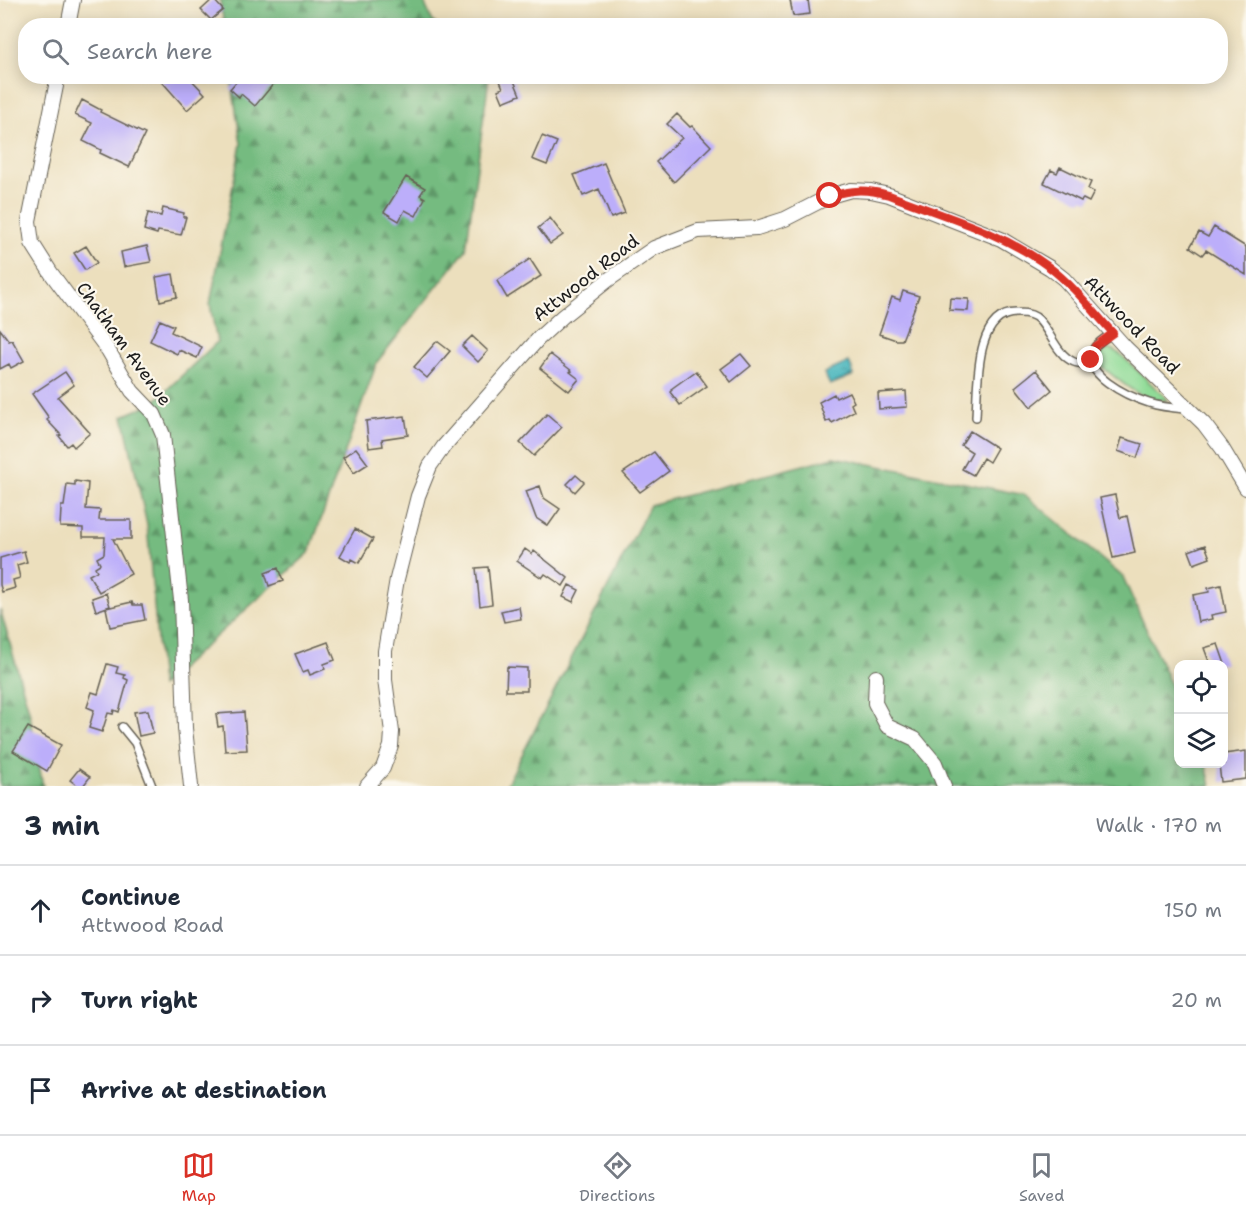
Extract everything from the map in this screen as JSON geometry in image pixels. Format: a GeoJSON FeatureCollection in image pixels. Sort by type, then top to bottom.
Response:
{"type":"FeatureCollection","features":[{"type":"Feature","properties":{"kind":"street"},"geometry":{"type":"LineString","coordinates":[[70,18],[73,0]]}},
{"type":"Feature","properties":{"kind":"street","name":"Chatham Avenue"},"geometry":{"type":"LineString","coordinates":[[56,84],[29,221],[32,243],[51,273],[108,350],[132,390],[154,414],[163,435],[181,600],[186,728],[191,786]]}},
{"type":"Feature","properties":{"kind":"street","name":"Attwood Road"},"geometry":{"type":"LineString","coordinates":[[367,786],[383,768],[391,746],[392,732],[385,651],[397,579],[418,496],[430,466],[444,446],[472,417],[539,338],[563,316],[654,248],[698,231],[757,228],[785,219],[830,196],[851,190],[889,195],[987,233],[1029,254],[1064,279],[1113,333],[1213,435],[1246,488]]}},
{"type":"Feature","properties":{"kind":"street"},"geometry":{"type":"LineString","coordinates":[[876,677],[875,703],[888,726],[915,739],[935,763],[944,786]]}},
{"type":"Feature","properties":{"kind":"lane"},"geometry":{"type":"LineString","coordinates":[[976,417],[981,351],[987,330],[996,319],[1013,313],[1027,313],[1038,318],[1062,353],[1074,362],[1092,365]]}},
{"type":"Feature","properties":{"kind":"lane"},"geometry":{"type":"LineString","coordinates":[[1113,333],[1099,342],[1093,350],[1094,370],[1126,394],[1159,406],[1191,410]]}},
{"type":"Feature","properties":{"kind":"lane"},"geometry":{"type":"LineString","coordinates":[[122,727],[135,742],[152,786]]}},
{"type":"Feature","properties":{"kind":"green space"},"geometry":{"type":"Polygon","coordinates":[[[220,0],[423,0],[431,18],[223,18],[220,0]]]}},
{"type":"Feature","properties":{"kind":"green space"},"geometry":{"type":"Polygon","coordinates":[[[232,84],[488,84],[466,250],[377,362],[309,553],[161,686],[147,525],[123,416],[153,403],[217,342],[210,304],[241,144],[232,84]]]}},
{"type":"Feature","properties":{"kind":"green space"},"geometry":{"type":"Polygon","coordinates":[[[1111,349],[1120,354],[1168,400],[1149,398],[1132,390],[1100,365],[1100,356],[1104,350],[1111,349]]]}},
{"type":"Feature","properties":{"kind":"green space"},"geometry":{"type":"Polygon","coordinates":[[[834,457],[1025,495],[1123,577],[1174,692],[1174,768],[1207,768],[1211,786],[506,786],[650,505],[834,457]]]}},
{"type":"Feature","properties":{"kind":"green space"},"geometry":{"type":"Polygon","coordinates":[[[0,609],[29,710],[43,786],[0,786],[0,609]]]}},
{"type":"Feature","properties":{"kind":"water"},"geometry":{"type":"Polygon","coordinates":[[[849,362],[854,375],[830,385],[824,373],[849,362]]]}},
{"type":"Feature","properties":{"kind":"building"},"geometry":{"type":"Polygon","coordinates":[[[214,0],[223,10],[213,18],[209,18],[201,10],[214,0]]]}},
{"type":"Feature","properties":{"kind":"building"},"geometry":{"type":"Polygon","coordinates":[[[790,0],[808,0],[810,14],[793,16],[790,0]]]}},
{"type":"Feature","properties":{"kind":"building"},"geometry":{"type":"Polygon","coordinates":[[[164,84],[196,84],[205,94],[187,110],[164,84]]]}},
{"type":"Feature","properties":{"kind":"building"},"geometry":{"type":"Polygon","coordinates":[[[234,84],[273,84],[255,106],[241,94],[239,97],[230,89],[234,84]]]}},
{"type":"Feature","properties":{"kind":"building"},"geometry":{"type":"Polygon","coordinates":[[[501,84],[515,84],[520,95],[503,102],[498,90],[503,88],[501,84]]]}},
{"type":"Feature","properties":{"kind":"building"},"geometry":{"type":"Polygon","coordinates":[[[82,100],[101,110],[100,112],[145,134],[129,167],[100,153],[101,150],[83,141],[92,123],[75,115],[82,100]]]}},
{"type":"Feature","properties":{"kind":"building"},"geometry":{"type":"Polygon","coordinates":[[[677,114],[711,146],[674,182],[656,162],[682,138],[667,124],[677,114]]]}},
{"type":"Feature","properties":{"kind":"building"},"geometry":{"type":"Polygon","coordinates":[[[542,136],[557,142],[547,165],[532,159],[542,136]]]}},
{"type":"Feature","properties":{"kind":"building"},"geometry":{"type":"Polygon","coordinates":[[[604,163],[625,213],[611,218],[599,189],[583,196],[574,175],[604,163]]]}},
{"type":"Feature","properties":{"kind":"building"},"geometry":{"type":"Polygon","coordinates":[[[1060,167],[1091,182],[1088,189],[1094,192],[1089,202],[1083,199],[1081,201],[1044,183],[1051,170],[1057,173],[1060,167]]]}},
{"type":"Feature","properties":{"kind":"building"},"geometry":{"type":"Polygon","coordinates":[[[406,177],[425,188],[420,195],[425,198],[416,216],[405,210],[399,221],[384,212],[406,177]]]}},
{"type":"Feature","properties":{"kind":"building"},"geometry":{"type":"Polygon","coordinates":[[[163,208],[184,213],[183,217],[186,217],[181,235],[158,231],[157,234],[144,230],[148,213],[161,216],[163,208]]]}},
{"type":"Feature","properties":{"kind":"building"},"geometry":{"type":"Polygon","coordinates":[[[550,218],[563,235],[550,244],[538,228],[550,218]]]}},
{"type":"Feature","properties":{"kind":"building"},"geometry":{"type":"Polygon","coordinates":[[[1214,227],[1246,247],[1246,275],[1206,250],[1202,255],[1190,247],[1199,232],[1208,237],[1214,227]]]}},
{"type":"Feature","properties":{"kind":"building"},"geometry":{"type":"Polygon","coordinates":[[[86,246],[97,263],[85,270],[74,253],[86,246]]]}},
{"type":"Feature","properties":{"kind":"building"},"geometry":{"type":"Polygon","coordinates":[[[147,246],[151,262],[124,267],[121,252],[147,246]]]}},
{"type":"Feature","properties":{"kind":"building"},"geometry":{"type":"Polygon","coordinates":[[[530,259],[541,276],[507,298],[497,281],[530,259]]]}},
{"type":"Feature","properties":{"kind":"building"},"geometry":{"type":"Polygon","coordinates":[[[173,274],[177,297],[160,301],[156,277],[173,274]]]}},
{"type":"Feature","properties":{"kind":"building"},"geometry":{"type":"Polygon","coordinates":[[[903,291],[919,296],[902,340],[896,340],[879,334],[892,297],[900,300],[903,291]]]}},
{"type":"Feature","properties":{"kind":"building"},"geometry":{"type":"Polygon","coordinates":[[[950,298],[969,299],[968,311],[949,310],[950,298]]]}},
{"type":"Feature","properties":{"kind":"building"},"geometry":{"type":"Polygon","coordinates":[[[160,320],[174,326],[171,332],[202,347],[197,358],[179,350],[177,354],[150,341],[160,320]]]}},
{"type":"Feature","properties":{"kind":"building"},"geometry":{"type":"Polygon","coordinates":[[[0,329],[9,341],[12,340],[24,361],[11,368],[9,364],[0,369],[0,329]]]}},
{"type":"Feature","properties":{"kind":"building"},"geometry":{"type":"Polygon","coordinates":[[[472,336],[488,351],[478,362],[462,346],[472,336]]]}},
{"type":"Feature","properties":{"kind":"building"},"geometry":{"type":"Polygon","coordinates":[[[437,341],[450,351],[427,378],[414,367],[437,341]]]}},
{"type":"Feature","properties":{"kind":"building"},"geometry":{"type":"Polygon","coordinates":[[[550,354],[579,379],[569,391],[540,368],[550,354]]]}},
{"type":"Feature","properties":{"kind":"building"},"geometry":{"type":"Polygon","coordinates":[[[741,354],[751,366],[731,382],[721,369],[741,354]]]}},
{"type":"Feature","properties":{"kind":"building"},"geometry":{"type":"Polygon","coordinates":[[[1036,370],[1052,390],[1031,407],[1015,387],[1036,370]]]}},
{"type":"Feature","properties":{"kind":"building"},"geometry":{"type":"Polygon","coordinates":[[[696,371],[707,386],[680,405],[670,392],[671,389],[696,371]]]}},
{"type":"Feature","properties":{"kind":"building"},"geometry":{"type":"Polygon","coordinates":[[[65,372],[74,385],[58,397],[90,433],[74,447],[71,443],[67,446],[59,436],[61,435],[47,420],[49,418],[32,394],[65,372]]]}},
{"type":"Feature","properties":{"kind":"building"},"geometry":{"type":"Polygon","coordinates":[[[906,391],[907,407],[879,409],[878,393],[906,391]]]}},
{"type":"Feature","properties":{"kind":"building"},"geometry":{"type":"Polygon","coordinates":[[[849,392],[854,402],[851,404],[854,411],[832,423],[830,420],[826,422],[819,402],[834,394],[836,398],[849,392]]]}},
{"type":"Feature","properties":{"kind":"building"},"geometry":{"type":"Polygon","coordinates":[[[547,414],[562,427],[534,456],[520,443],[547,414]]]}},
{"type":"Feature","properties":{"kind":"building"},"geometry":{"type":"Polygon","coordinates":[[[405,416],[408,435],[382,439],[383,446],[369,448],[366,421],[405,416]]]}},
{"type":"Feature","properties":{"kind":"building"},"geometry":{"type":"Polygon","coordinates":[[[970,431],[997,448],[989,462],[983,458],[973,475],[962,469],[972,452],[961,445],[970,431]]]}},
{"type":"Feature","properties":{"kind":"building"},"geometry":{"type":"Polygon","coordinates":[[[1122,438],[1142,444],[1137,458],[1118,451],[1122,438]]]}},
{"type":"Feature","properties":{"kind":"building"},"geometry":{"type":"Polygon","coordinates":[[[356,448],[368,464],[354,473],[343,457],[356,448]]]}},
{"type":"Feature","properties":{"kind":"building"},"geometry":{"type":"Polygon","coordinates":[[[654,452],[669,471],[640,492],[623,473],[654,452]]]}},
{"type":"Feature","properties":{"kind":"building"},"geometry":{"type":"Polygon","coordinates":[[[576,475],[584,482],[575,492],[567,484],[576,475]]]}},
{"type":"Feature","properties":{"kind":"building"},"geometry":{"type":"Polygon","coordinates":[[[75,481],[88,483],[86,509],[100,510],[99,520],[131,520],[131,539],[113,539],[131,574],[99,592],[89,575],[97,571],[95,567],[100,564],[97,558],[104,554],[105,537],[83,537],[83,528],[60,527],[61,506],[64,506],[67,484],[75,485],[75,481]]]}},
{"type":"Feature","properties":{"kind":"building"},"geometry":{"type":"Polygon","coordinates":[[[540,486],[544,498],[560,509],[548,526],[536,518],[526,491],[540,486]]]}},
{"type":"Feature","properties":{"kind":"building"},"geometry":{"type":"Polygon","coordinates":[[[1115,495],[1120,518],[1127,516],[1135,553],[1113,558],[1100,498],[1115,495]]]}},
{"type":"Feature","properties":{"kind":"building"},"geometry":{"type":"Polygon","coordinates":[[[355,529],[373,539],[359,563],[352,559],[350,562],[340,556],[355,529]]]}},
{"type":"Feature","properties":{"kind":"building"},"geometry":{"type":"Polygon","coordinates":[[[1205,545],[1210,558],[1194,564],[1189,551],[1205,545]]]}},
{"type":"Feature","properties":{"kind":"building"},"geometry":{"type":"Polygon","coordinates":[[[525,549],[532,554],[534,551],[568,578],[563,586],[545,574],[542,578],[517,561],[525,549]]]}},
{"type":"Feature","properties":{"kind":"building"},"geometry":{"type":"Polygon","coordinates":[[[24,551],[27,562],[17,565],[20,578],[13,580],[15,588],[2,592],[0,558],[24,551]]]}},
{"type":"Feature","properties":{"kind":"building"},"geometry":{"type":"Polygon","coordinates":[[[488,567],[492,604],[480,606],[476,568],[488,567]]]}},
{"type":"Feature","properties":{"kind":"building"},"geometry":{"type":"Polygon","coordinates":[[[278,568],[283,581],[269,586],[265,573],[278,568]]]}},
{"type":"Feature","properties":{"kind":"building"},"geometry":{"type":"Polygon","coordinates":[[[569,585],[579,590],[573,602],[563,597],[569,585]]]}},
{"type":"Feature","properties":{"kind":"building"},"geometry":{"type":"Polygon","coordinates":[[[1221,585],[1226,612],[1211,615],[1212,619],[1198,622],[1193,595],[1209,592],[1208,588],[1221,585]]]}},
{"type":"Feature","properties":{"kind":"building"},"geometry":{"type":"Polygon","coordinates":[[[106,593],[110,606],[96,611],[92,598],[106,593]]]}},
{"type":"Feature","properties":{"kind":"building"},"geometry":{"type":"Polygon","coordinates":[[[132,602],[133,605],[142,605],[145,620],[110,627],[106,608],[132,602]]]}},
{"type":"Feature","properties":{"kind":"building"},"geometry":{"type":"Polygon","coordinates":[[[519,607],[521,619],[504,622],[501,611],[519,607]]]}},
{"type":"Feature","properties":{"kind":"building"},"geometry":{"type":"Polygon","coordinates":[[[328,642],[335,660],[324,664],[325,669],[310,675],[308,670],[303,672],[295,654],[328,642]]]}},
{"type":"Feature","properties":{"kind":"building"},"geometry":{"type":"Polygon","coordinates":[[[1218,644],[1224,660],[1208,660],[1204,648],[1218,644]]]}},
{"type":"Feature","properties":{"kind":"building"},"geometry":{"type":"Polygon","coordinates":[[[107,664],[118,667],[116,673],[125,675],[124,678],[128,680],[119,712],[114,710],[113,714],[108,713],[102,732],[89,728],[94,710],[87,707],[92,692],[98,694],[107,664]]]}},
{"type":"Feature","properties":{"kind":"building"},"geometry":{"type":"Polygon","coordinates":[[[507,667],[527,668],[527,691],[506,691],[507,667]]]}},
{"type":"Feature","properties":{"kind":"building"},"geometry":{"type":"Polygon","coordinates":[[[148,710],[153,733],[139,736],[134,712],[148,710]]]}},
{"type":"Feature","properties":{"kind":"building"},"geometry":{"type":"Polygon","coordinates":[[[244,712],[247,750],[225,751],[223,726],[218,727],[216,714],[244,712]]]}},
{"type":"Feature","properties":{"kind":"building"},"geometry":{"type":"Polygon","coordinates":[[[28,727],[61,745],[47,771],[13,751],[28,727]]]}},
{"type":"Feature","properties":{"kind":"building"},"geometry":{"type":"Polygon","coordinates":[[[1246,751],[1246,779],[1221,782],[1219,768],[1228,768],[1228,753],[1246,751]]]}},
{"type":"Feature","properties":{"kind":"building"},"geometry":{"type":"Polygon","coordinates":[[[79,769],[90,777],[83,786],[78,786],[70,780],[79,769]]]}},
{"type":"Feature","properties":{"kind":"route"},"geometry":{"type":"LineString","coordinates":[[830,196],[851,190],[889,195],[1001,239],[1039,260],[1064,279],[1113,333],[1095,346],[1091,360]]}}]}
